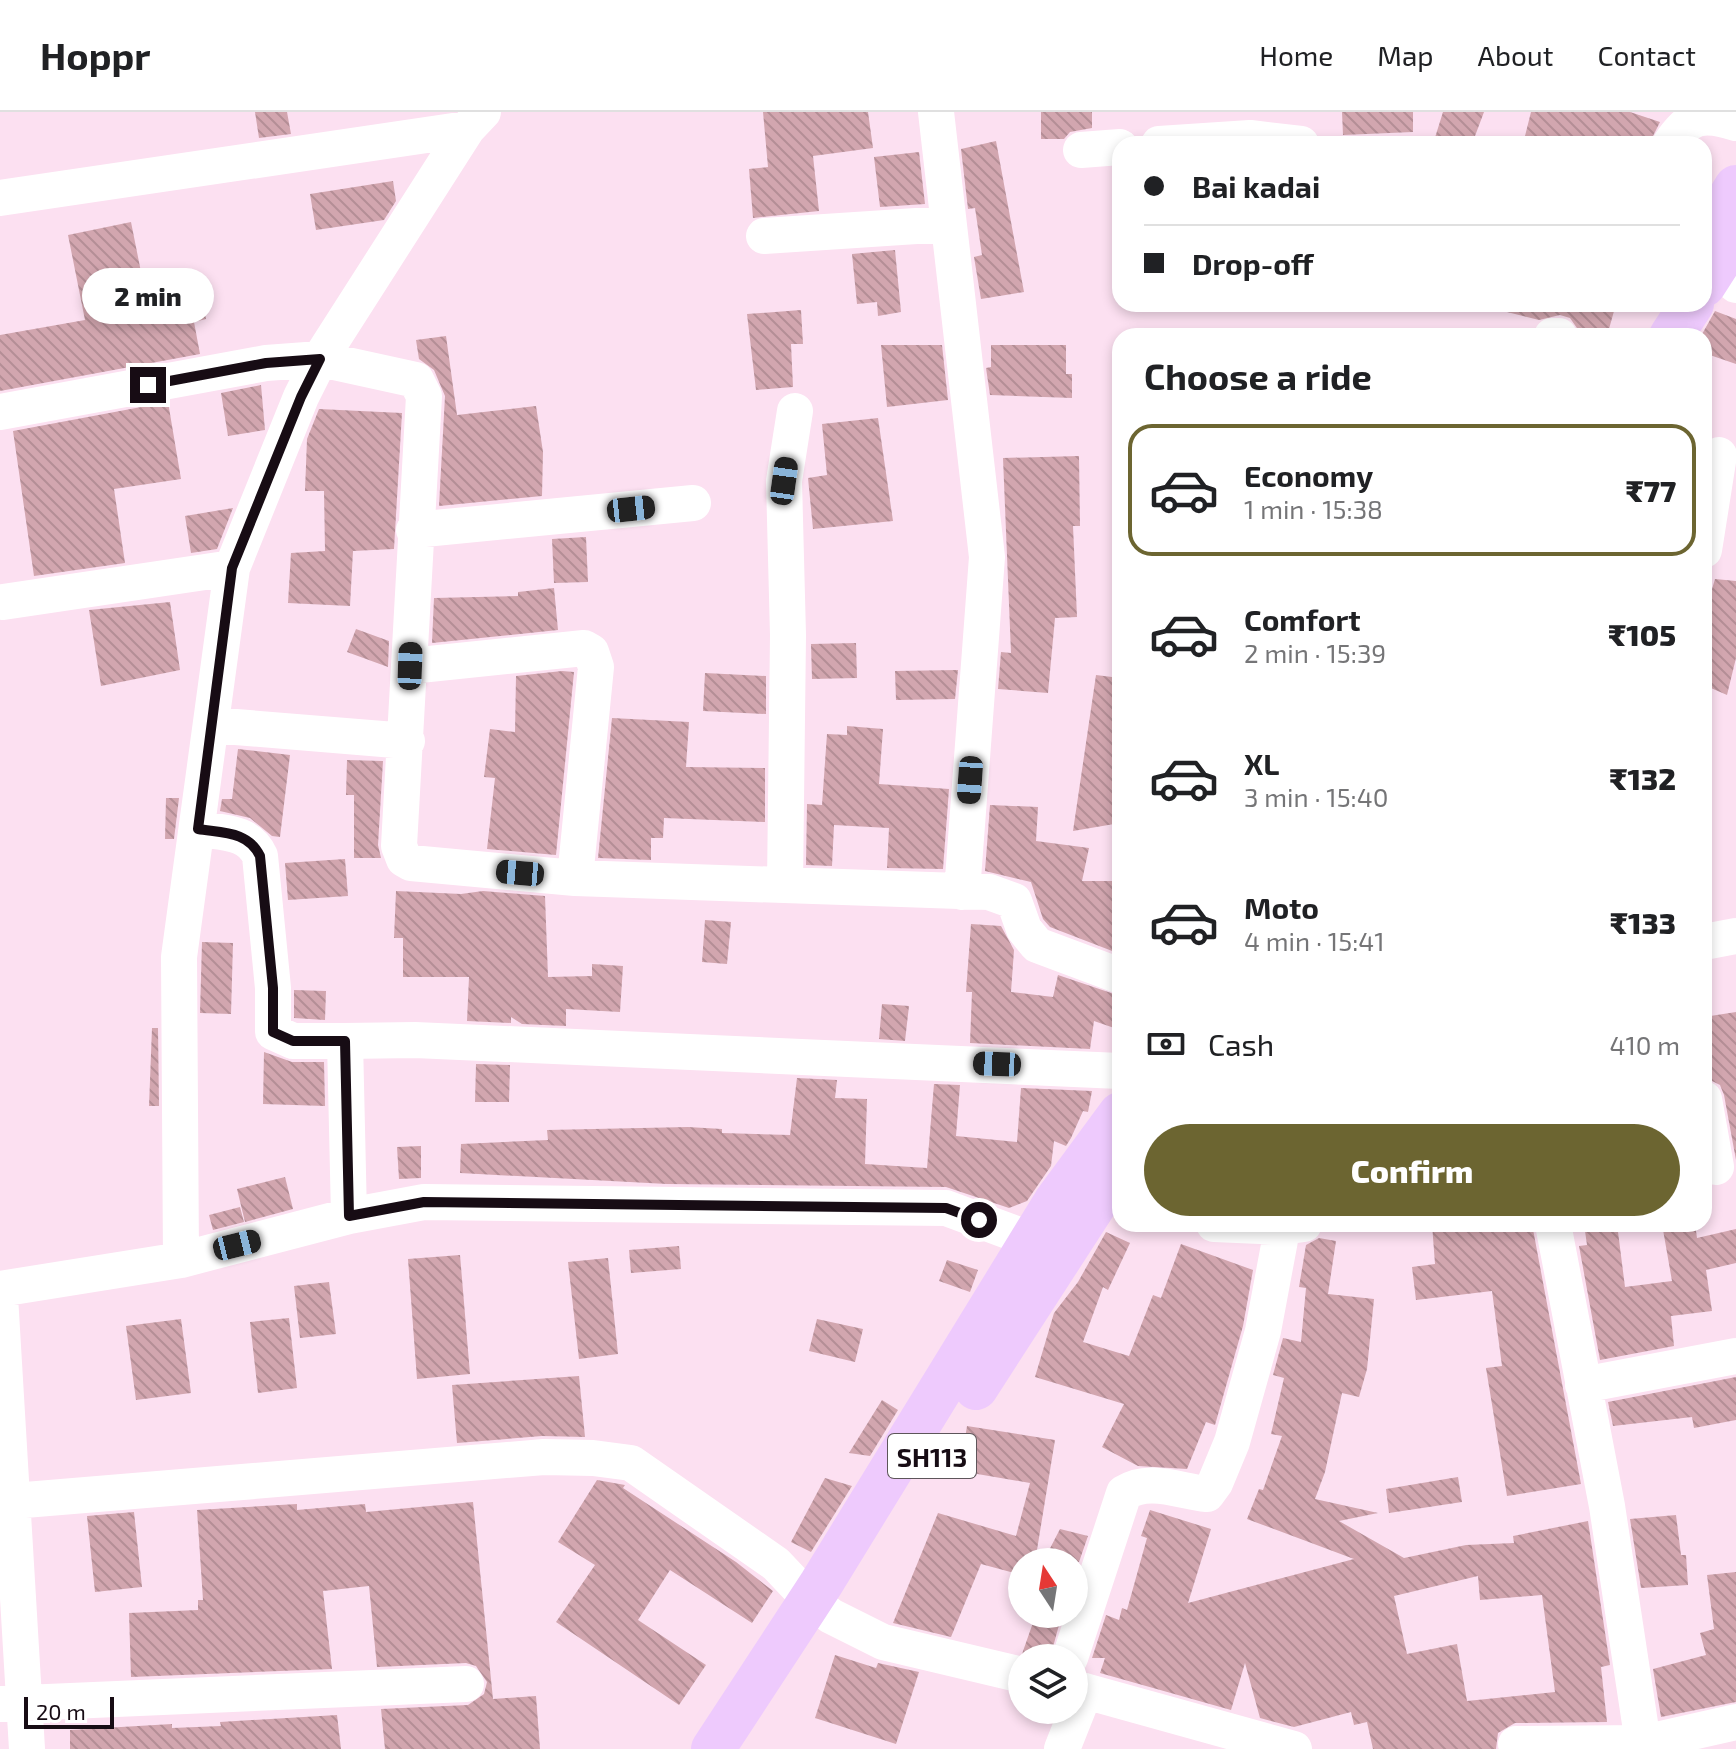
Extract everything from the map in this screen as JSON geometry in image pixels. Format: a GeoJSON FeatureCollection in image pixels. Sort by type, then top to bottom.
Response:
{"type":"FeatureCollection","features":[{"type":"Feature","properties":{"kind":"main road"},"geometry":{"type":"LineString","coordinates":[[1714,255],[1736,187]]}},
{"type":"Feature","properties":{"kind":"main road","name":"SH113"},"geometry":{"type":"LineString","coordinates":[[1088,1210],[1112,1138]]}},
{"type":"Feature","properties":{"kind":"main road","name":"SH113"},"geometry":{"type":"LineString","coordinates":[[713,1749],[820,1608],[1045,1250],[1088,1210],[1112,1176]]}},
{"type":"Feature","properties":{"kind":"main road","name":"SH113"},"geometry":{"type":"LineString","coordinates":[[750,1749],[820,1608]]}},
{"type":"Feature","properties":{"kind":"street"},"geometry":{"type":"LineString","coordinates":[[936,112],[947,224],[975,429],[987,557],[962,892]]}},
{"type":"Feature","properties":{"kind":"street"},"geometry":{"type":"LineString","coordinates":[[1675,136],[1685,122],[1697,116],[1713,114],[1736,123]]}},
{"type":"Feature","properties":{"kind":"street"},"geometry":{"type":"LineString","coordinates":[[0,198],[475,120]]}},
{"type":"Feature","properties":{"kind":"street"},"geometry":{"type":"LineString","coordinates":[[181,1260],[179,957],[232,568],[301,397],[320,359],[475,120]]}},
{"type":"Feature","properties":{"kind":"street"},"geometry":{"type":"LineString","coordinates":[[1081,150],[1112,148]]}},
{"type":"Feature","properties":{"kind":"street"},"geometry":{"type":"LineString","coordinates":[[764,236],[947,224]]}},
{"type":"Feature","properties":{"kind":"street"},"geometry":{"type":"LineString","coordinates":[[0,412],[266,363],[320,359],[416,380],[424,396],[414,530],[407,741],[399,846],[404,859],[411,863],[575,878],[1002,894],[1014,901],[1024,929],[1037,945],[1112,973]]}},
{"type":"Feature","properties":{"kind":"street"},"geometry":{"type":"LineString","coordinates":[[785,885],[788,635],[784,481],[795,411]]}},
{"type":"Feature","properties":{"kind":"street"},"geometry":{"type":"LineString","coordinates":[[1712,499],[1719,455]]}},
{"type":"Feature","properties":{"kind":"street"},"geometry":{"type":"LineString","coordinates":[[414,530],[693,503]]}},
{"type":"Feature","properties":{"kind":"street"},"geometry":{"type":"LineString","coordinates":[[3,602],[232,568]]}},
{"type":"Feature","properties":{"kind":"street"},"geometry":{"type":"LineString","coordinates":[[410,666],[584,648],[591,652],[596,667],[575,878]]}},
{"type":"Feature","properties":{"kind":"street"},"geometry":{"type":"LineString","coordinates":[[211,725],[407,741]]}},
{"type":"Feature","properties":{"kind":"street"},"geometry":{"type":"LineString","coordinates":[[198,829],[240,835],[254,844],[260,856],[273,988],[273,1032],[293,1041],[431,1040],[1112,1071]]}},
{"type":"Feature","properties":{"kind":"street"},"geometry":{"type":"LineString","coordinates":[[1712,940],[1736,936]]}},
{"type":"Feature","properties":{"kind":"street"},"geometry":{"type":"LineString","coordinates":[[345,1041],[349,1216]]}},
{"type":"Feature","properties":{"kind":"street"},"geometry":{"type":"LineString","coordinates":[[1712,1135],[1719,1166]]}},
{"type":"Feature","properties":{"kind":"street"},"geometry":{"type":"LineString","coordinates":[[0,1289],[181,1260],[349,1216],[424,1202],[946,1208],[1045,1250]]}},
{"type":"Feature","properties":{"kind":"street"},"geometry":{"type":"LineString","coordinates":[[1075,1644],[1124,1493],[1135,1486],[1153,1485],[1207,1494],[1215,1483],[1232,1442],[1289,1232]]}},
{"type":"Feature","properties":{"kind":"street"},"geometry":{"type":"LineString","coordinates":[[1554,1232],[1607,1506],[1643,1743]]}},
{"type":"Feature","properties":{"kind":"street"},"geometry":{"type":"LineString","coordinates":[[0,1296],[11,1704],[27,1749]]}},
{"type":"Feature","properties":{"kind":"street"},"geometry":{"type":"LineString","coordinates":[[1583,1385],[1736,1356]]}},
{"type":"Feature","properties":{"kind":"street"},"geometry":{"type":"LineString","coordinates":[[7,1501],[544,1457],[631,1463],[776,1564],[820,1608],[883,1642],[1008,1672]]}},
{"type":"Feature","properties":{"kind":"street"},"geometry":{"type":"LineString","coordinates":[[11,1704],[466,1684]]}},
{"type":"Feature","properties":{"kind":"street"},"geometry":{"type":"LineString","coordinates":[[1088,1692],[1294,1749]]}},
{"type":"Feature","properties":{"kind":"street"},"geometry":{"type":"LineString","coordinates":[[1516,1744],[1643,1743],[1736,1722]]}},
{"type":"Feature","properties":{"kind":"street"},"geometry":{"type":"LineString","coordinates":[[1062,1749],[1070,1724]]}},
{"type":"Feature","properties":{"kind":"building"},"geometry":{"type":"Polygon","coordinates":[[[255,112],[287,112],[291,134],[259,138],[255,112]]]}},
{"type":"Feature","properties":{"kind":"building"},"geometry":{"type":"Polygon","coordinates":[[[763,112],[868,112],[873,148],[813,156],[819,211],[753,218],[749,169],[768,167],[763,112]]]}},
{"type":"Feature","properties":{"kind":"building"},"geometry":{"type":"Polygon","coordinates":[[[1041,112],[1092,112],[1092,128],[1070,132],[1064,139],[1041,139],[1041,112]]]}},
{"type":"Feature","properties":{"kind":"building"},"geometry":{"type":"Polygon","coordinates":[[[1342,112],[1413,112],[1413,132],[1343,135],[1342,112]]]}},
{"type":"Feature","properties":{"kind":"building"},"geometry":{"type":"Polygon","coordinates":[[[1443,112],[1484,112],[1475,136],[1436,136],[1443,112]]]}},
{"type":"Feature","properties":{"kind":"building"},"geometry":{"type":"Polygon","coordinates":[[[1531,112],[1630,112],[1660,122],[1653,136],[1525,136],[1531,112]]]}},
{"type":"Feature","properties":{"kind":"building"},"geometry":{"type":"Polygon","coordinates":[[[996,141],[1024,292],[981,299],[974,257],[982,255],[975,208],[968,209],[961,149],[996,141]]]}},
{"type":"Feature","properties":{"kind":"building"},"geometry":{"type":"Polygon","coordinates":[[[919,152],[925,204],[880,207],[874,157],[919,152]]]}},
{"type":"Feature","properties":{"kind":"building"},"geometry":{"type":"Polygon","coordinates":[[[393,181],[396,201],[384,220],[316,230],[310,194],[393,181]]]}},
{"type":"Feature","properties":{"kind":"building"},"geometry":{"type":"Polygon","coordinates":[[[131,222],[146,297],[199,287],[206,319],[194,322],[200,354],[0,391],[0,335],[85,320],[68,235],[131,222]]]}},
{"type":"Feature","properties":{"kind":"building"},"geometry":{"type":"Polygon","coordinates":[[[895,250],[901,312],[878,316],[877,302],[857,304],[852,254],[895,250]]]}},
{"type":"Feature","properties":{"kind":"building"},"geometry":{"type":"Polygon","coordinates":[[[801,310],[803,344],[791,344],[793,387],[756,390],[747,314],[801,310]]]}},
{"type":"Feature","properties":{"kind":"building"},"geometry":{"type":"Polygon","coordinates":[[[1715,311],[1736,319],[1736,364],[1712,356],[1712,328],[1705,328],[1715,311]]]}},
{"type":"Feature","properties":{"kind":"building"},"geometry":{"type":"Polygon","coordinates":[[[1507,312],[1614,312],[1609,328],[1577,328],[1570,318],[1560,315],[1539,320],[1507,312]]]}},
{"type":"Feature","properties":{"kind":"building"},"geometry":{"type":"Polygon","coordinates":[[[446,336],[457,415],[536,406],[543,452],[542,496],[439,506],[445,396],[434,370],[419,359],[416,340],[446,336]]]}},
{"type":"Feature","properties":{"kind":"building"},"geometry":{"type":"Polygon","coordinates":[[[881,345],[942,345],[948,400],[887,407],[881,345]]]}},
{"type":"Feature","properties":{"kind":"building"},"geometry":{"type":"Polygon","coordinates":[[[991,345],[1066,345],[1066,374],[1072,374],[1072,398],[990,395],[986,368],[991,367],[991,345]]]}},
{"type":"Feature","properties":{"kind":"building"},"geometry":{"type":"Polygon","coordinates":[[[261,385],[265,430],[228,436],[221,393],[261,385]]]}},
{"type":"Feature","properties":{"kind":"building"},"geometry":{"type":"Polygon","coordinates":[[[168,402],[181,479],[114,489],[125,563],[34,576],[13,431],[168,402]]]}},
{"type":"Feature","properties":{"kind":"building"},"geometry":{"type":"Polygon","coordinates":[[[319,409],[402,413],[394,549],[353,551],[350,606],[288,603],[291,553],[325,551],[324,491],[305,491],[307,439],[319,409]]]}},
{"type":"Feature","properties":{"kind":"building"},"geometry":{"type":"Polygon","coordinates":[[[878,418],[893,521],[813,529],[808,478],[827,475],[822,424],[878,418]]]}},
{"type":"Feature","properties":{"kind":"building"},"geometry":{"type":"Polygon","coordinates":[[[1079,456],[1080,526],[1073,526],[1077,617],[1055,618],[1048,693],[998,689],[1001,652],[1011,653],[1003,458],[1079,456]]]}},
{"type":"Feature","properties":{"kind":"building"},"geometry":{"type":"Polygon","coordinates":[[[233,508],[217,549],[191,553],[185,516],[233,508]]]}},
{"type":"Feature","properties":{"kind":"building"},"geometry":{"type":"Polygon","coordinates":[[[586,537],[588,582],[554,583],[552,539],[586,537]]]}},
{"type":"Feature","properties":{"kind":"building"},"geometry":{"type":"Polygon","coordinates":[[[1715,579],[1736,581],[1736,658],[1727,695],[1712,688],[1712,589],[1715,579]]]}},
{"type":"Feature","properties":{"kind":"building"},"geometry":{"type":"Polygon","coordinates":[[[554,588],[558,630],[432,643],[434,598],[518,596],[518,592],[554,588]]]}},
{"type":"Feature","properties":{"kind":"building"},"geometry":{"type":"Polygon","coordinates":[[[170,602],[180,670],[101,686],[89,610],[170,602]]]}},
{"type":"Feature","properties":{"kind":"building"},"geometry":{"type":"Polygon","coordinates":[[[356,629],[389,641],[388,667],[347,652],[356,629]]]}},
{"type":"Feature","properties":{"kind":"building"},"geometry":{"type":"Polygon","coordinates":[[[856,643],[857,678],[812,679],[811,644],[856,643]]]}},
{"type":"Feature","properties":{"kind":"building"},"geometry":{"type":"Polygon","coordinates":[[[958,670],[955,699],[896,700],[895,671],[958,670]]]}},
{"type":"Feature","properties":{"kind":"building"},"geometry":{"type":"Polygon","coordinates":[[[574,672],[556,855],[487,849],[495,778],[484,777],[490,729],[515,732],[516,676],[574,672]]]}},
{"type":"Feature","properties":{"kind":"building"},"geometry":{"type":"Polygon","coordinates":[[[705,673],[766,676],[766,714],[703,711],[705,673]]]}},
{"type":"Feature","properties":{"kind":"building"},"geometry":{"type":"Polygon","coordinates":[[[1096,675],[1112,677],[1112,824],[1073,831],[1096,675]]]}},
{"type":"Feature","properties":{"kind":"building"},"geometry":{"type":"Polygon","coordinates":[[[612,718],[689,722],[686,767],[765,768],[765,822],[664,818],[663,838],[651,838],[651,860],[598,858],[612,718]]]}},
{"type":"Feature","properties":{"kind":"building"},"geometry":{"type":"Polygon","coordinates":[[[847,726],[883,729],[879,784],[949,789],[943,869],[887,868],[889,828],[834,825],[832,866],[806,865],[807,804],[822,805],[827,734],[847,735],[847,726]]]}},
{"type":"Feature","properties":{"kind":"building"},"geometry":{"type":"Polygon","coordinates":[[[238,749],[290,755],[280,837],[272,836],[250,818],[220,811],[222,799],[232,799],[238,749]]]}},
{"type":"Feature","properties":{"kind":"building"},"geometry":{"type":"Polygon","coordinates":[[[347,760],[383,761],[378,845],[381,858],[354,858],[354,795],[346,795],[347,760]]]}},
{"type":"Feature","properties":{"kind":"building"},"geometry":{"type":"Polygon","coordinates":[[[166,798],[179,798],[174,839],[165,839],[166,798]]]}},
{"type":"Feature","properties":{"kind":"building"},"geometry":{"type":"Polygon","coordinates":[[[990,805],[1038,807],[1036,841],[1089,848],[1082,881],[1112,881],[1112,951],[1050,927],[1043,919],[1031,882],[985,871],[990,805]]]}},
{"type":"Feature","properties":{"kind":"building"},"geometry":{"type":"Polygon","coordinates":[[[345,859],[348,896],[288,900],[285,863],[345,859]]]}},
{"type":"Feature","properties":{"kind":"building"},"geometry":{"type":"Polygon","coordinates":[[[396,891],[461,894],[483,891],[545,896],[548,977],[592,976],[592,964],[623,966],[620,1012],[566,1009],[566,1026],[522,1024],[511,1017],[511,1023],[467,1021],[469,977],[403,977],[403,938],[394,938],[396,891]]]}},
{"type":"Feature","properties":{"kind":"building"},"geometry":{"type":"Polygon","coordinates":[[[705,920],[731,922],[727,964],[702,962],[705,920]]]}},
{"type":"Feature","properties":{"kind":"building"},"geometry":{"type":"Polygon","coordinates":[[[971,924],[1001,926],[1014,950],[1011,992],[1053,997],[1058,975],[1112,993],[1112,1027],[1094,1021],[1090,1049],[970,1043],[972,992],[966,992],[971,924]]]}},
{"type":"Feature","properties":{"kind":"building"},"geometry":{"type":"Polygon","coordinates":[[[202,942],[233,943],[231,1014],[200,1013],[202,942]]]}},
{"type":"Feature","properties":{"kind":"building"},"geometry":{"type":"Polygon","coordinates":[[[294,990],[326,991],[325,1020],[294,1018],[294,990]]]}},
{"type":"Feature","properties":{"kind":"building"},"geometry":{"type":"Polygon","coordinates":[[[882,1004],[909,1006],[905,1041],[879,1039],[882,1004]]]}},
{"type":"Feature","properties":{"kind":"building"},"geometry":{"type":"Polygon","coordinates":[[[1736,1012],[1736,1160],[1724,1095],[1720,1085],[1712,1081],[1712,1016],[1736,1012]]]}},
{"type":"Feature","properties":{"kind":"building"},"geometry":{"type":"Polygon","coordinates":[[[152,1028],[158,1028],[159,1106],[149,1106],[152,1028]]]}},
{"type":"Feature","properties":{"kind":"building"},"geometry":{"type":"Polygon","coordinates":[[[264,1052],[292,1062],[324,1062],[325,1106],[263,1104],[264,1052]]]}},
{"type":"Feature","properties":{"kind":"building"},"geometry":{"type":"Polygon","coordinates":[[[476,1064],[510,1065],[509,1102],[475,1102],[476,1064]]]}},
{"type":"Feature","properties":{"kind":"building"},"geometry":{"type":"Polygon","coordinates":[[[797,1078],[837,1080],[835,1098],[867,1099],[865,1164],[927,1168],[934,1084],[960,1085],[956,1136],[1017,1142],[1021,1088],[1092,1091],[1088,1112],[1083,1111],[1066,1146],[1054,1141],[1051,1166],[1027,1201],[1009,1208],[946,1187],[667,1184],[460,1173],[461,1144],[548,1140],[547,1130],[688,1127],[722,1129],[722,1133],[790,1135],[797,1078]]]}},
{"type":"Feature","properties":{"kind":"building"},"geometry":{"type":"Polygon","coordinates":[[[421,1146],[421,1178],[399,1179],[397,1147],[421,1146]]]}},
{"type":"Feature","properties":{"kind":"building"},"geometry":{"type":"Polygon","coordinates":[[[285,1177],[293,1209],[245,1222],[237,1189],[285,1177]]]}},
{"type":"Feature","properties":{"kind":"building"},"geometry":{"type":"Polygon","coordinates":[[[240,1207],[244,1222],[213,1230],[209,1215],[240,1207]]]}},
{"type":"Feature","properties":{"kind":"building"},"geometry":{"type":"Polygon","coordinates":[[[1736,1229],[1736,1263],[1706,1270],[1712,1311],[1671,1316],[1674,1346],[1600,1360],[1579,1246],[1587,1245],[1585,1232],[1618,1232],[1625,1287],[1672,1281],[1663,1232],[1696,1232],[1697,1238],[1736,1229]]]}},
{"type":"Feature","properties":{"kind":"building"},"geometry":{"type":"Polygon","coordinates":[[[1106,1232],[1130,1243],[1108,1290],[1103,1287],[1083,1342],[1129,1356],[1153,1295],[1161,1298],[1181,1244],[1253,1270],[1243,1326],[1215,1425],[1206,1422],[1187,1469],[1138,1466],[1102,1447],[1124,1404],[1035,1377],[1054,1313],[1078,1282],[1106,1232]]]}},
{"type":"Feature","properties":{"kind":"building"},"geometry":{"type":"Polygon","coordinates":[[[1433,1232],[1534,1232],[1581,1484],[1507,1496],[1486,1368],[1502,1366],[1492,1291],[1416,1300],[1412,1267],[1435,1264],[1433,1232]]]}},
{"type":"Feature","properties":{"kind":"building"},"geometry":{"type":"Polygon","coordinates":[[[1319,1238],[1336,1241],[1328,1294],[1374,1299],[1367,1369],[1359,1397],[1342,1393],[1325,1472],[1315,1499],[1378,1513],[1339,1521],[1404,1558],[1466,1545],[1514,1543],[1513,1536],[1588,1521],[1610,1665],[1601,1667],[1607,1722],[1515,1723],[1498,1733],[1496,1749],[1373,1749],[1367,1722],[1354,1725],[1351,1712],[1294,1727],[1260,1718],[1245,1663],[1231,1710],[1100,1673],[1105,1658],[1092,1658],[1106,1615],[1119,1620],[1122,1608],[1127,1610],[1147,1538],[1141,1536],[1150,1510],[1211,1529],[1188,1603],[1354,1559],[1247,1519],[1259,1489],[1263,1490],[1282,1436],[1271,1434],[1284,1378],[1273,1375],[1283,1338],[1301,1342],[1306,1288],[1299,1287],[1306,1245],[1319,1238]],[[1478,1576],[1394,1596],[1407,1654],[1457,1644],[1467,1701],[1555,1692],[1542,1595],[1480,1600],[1478,1576]]]}},
{"type":"Feature","properties":{"kind":"building"},"geometry":{"type":"Polygon","coordinates":[[[679,1246],[681,1269],[631,1273],[629,1250],[679,1246]]]}},
{"type":"Feature","properties":{"kind":"building"},"geometry":{"type":"Polygon","coordinates":[[[460,1255],[470,1374],[417,1379],[408,1259],[460,1255]]]}},
{"type":"Feature","properties":{"kind":"building"},"geometry":{"type":"Polygon","coordinates":[[[608,1258],[618,1354],[579,1359],[568,1262],[608,1258]]]}},
{"type":"Feature","properties":{"kind":"building"},"geometry":{"type":"Polygon","coordinates":[[[947,1260],[978,1270],[970,1292],[939,1281],[947,1260]]]}},
{"type":"Feature","properties":{"kind":"building"},"geometry":{"type":"Polygon","coordinates":[[[329,1282],[336,1334],[300,1338],[294,1286],[329,1282]]]}},
{"type":"Feature","properties":{"kind":"building"},"geometry":{"type":"Polygon","coordinates":[[[289,1318],[297,1388],[258,1393],[250,1322],[289,1318]]]}},
{"type":"Feature","properties":{"kind":"building"},"geometry":{"type":"Polygon","coordinates":[[[181,1319],[191,1393],[136,1400],[126,1326],[181,1319]]]}},
{"type":"Feature","properties":{"kind":"building"},"geometry":{"type":"Polygon","coordinates":[[[817,1319],[863,1329],[855,1362],[809,1351],[817,1319]]]}},
{"type":"Feature","properties":{"kind":"building"},"geometry":{"type":"Polygon","coordinates":[[[579,1376],[585,1437],[542,1436],[457,1443],[452,1385],[579,1376]]]}},
{"type":"Feature","properties":{"kind":"building"},"geometry":{"type":"Polygon","coordinates":[[[1736,1377],[1736,1420],[1694,1428],[1692,1417],[1613,1426],[1608,1402],[1736,1377]]]}},
{"type":"Feature","properties":{"kind":"building"},"geometry":{"type":"Polygon","coordinates":[[[882,1400],[898,1410],[870,1456],[849,1453],[882,1400]]]}},
{"type":"Feature","properties":{"kind":"building"},"geometry":{"type":"Polygon","coordinates":[[[967,1426],[1055,1440],[1037,1548],[1008,1548],[1008,1571],[981,1564],[951,1637],[893,1623],[938,1513],[1016,1536],[1030,1483],[960,1471],[967,1426]]]}},
{"type":"Feature","properties":{"kind":"building"},"geometry":{"type":"Polygon","coordinates":[[[1458,1477],[1462,1502],[1389,1513],[1386,1489],[1458,1477]]]}},
{"type":"Feature","properties":{"kind":"building"},"geometry":{"type":"Polygon","coordinates":[[[825,1478],[852,1486],[811,1552],[791,1542],[825,1478]]]}},
{"type":"Feature","properties":{"kind":"building"},"geometry":{"type":"Polygon","coordinates":[[[597,1480],[625,1485],[623,1488],[736,1562],[773,1591],[752,1623],[670,1570],[638,1620],[706,1665],[679,1705],[556,1622],[595,1565],[558,1542],[597,1480]]]}},
{"type":"Feature","properties":{"kind":"building"},"geometry":{"type":"Polygon","coordinates":[[[473,1502],[493,1699],[536,1696],[540,1749],[385,1749],[381,1709],[468,1705],[484,1694],[487,1682],[476,1666],[466,1663],[377,1667],[369,1586],[323,1591],[332,1669],[131,1677],[129,1613],[198,1610],[198,1600],[203,1600],[197,1510],[297,1504],[297,1510],[365,1504],[366,1512],[473,1502]]]}},
{"type":"Feature","properties":{"kind":"building"},"geometry":{"type":"Polygon","coordinates":[[[134,1512],[142,1587],[95,1592],[87,1516],[134,1512]]]}},
{"type":"Feature","properties":{"kind":"building"},"geometry":{"type":"Polygon","coordinates":[[[1676,1515],[1681,1555],[1686,1555],[1688,1585],[1641,1588],[1630,1519],[1676,1515]]]}},
{"type":"Feature","properties":{"kind":"building"},"geometry":{"type":"Polygon","coordinates":[[[1060,1529],[1088,1536],[1084,1548],[1050,1548],[1060,1529]]]}},
{"type":"Feature","properties":{"kind":"building"},"geometry":{"type":"Polygon","coordinates":[[[1736,1572],[1736,1702],[1661,1717],[1653,1669],[1706,1655],[1700,1633],[1714,1629],[1707,1575],[1736,1572]]]}},
{"type":"Feature","properties":{"kind":"building"},"geometry":{"type":"Polygon","coordinates":[[[1031,1628],[1058,1628],[1054,1644],[1026,1644],[1031,1628]]]}},
{"type":"Feature","properties":{"kind":"building"},"geometry":{"type":"Polygon","coordinates":[[[835,1655],[876,1668],[878,1663],[919,1672],[896,1744],[815,1718],[835,1655]]]}},
{"type":"Feature","properties":{"kind":"building"},"geometry":{"type":"Polygon","coordinates":[[[337,1715],[341,1749],[70,1749],[70,1730],[172,1724],[172,1728],[221,1726],[220,1722],[337,1715]]]}},
{"type":"Feature","properties":{"kind":"route"},"geometry":{"type":"LineString","coordinates":[[148,385],[266,363],[320,359],[301,397],[232,568],[198,829],[240,835],[254,844],[260,856],[273,988],[273,1032],[282,1039],[293,1041],[345,1041],[349,1216],[424,1202],[946,1208],[979,1220]]}}]}
